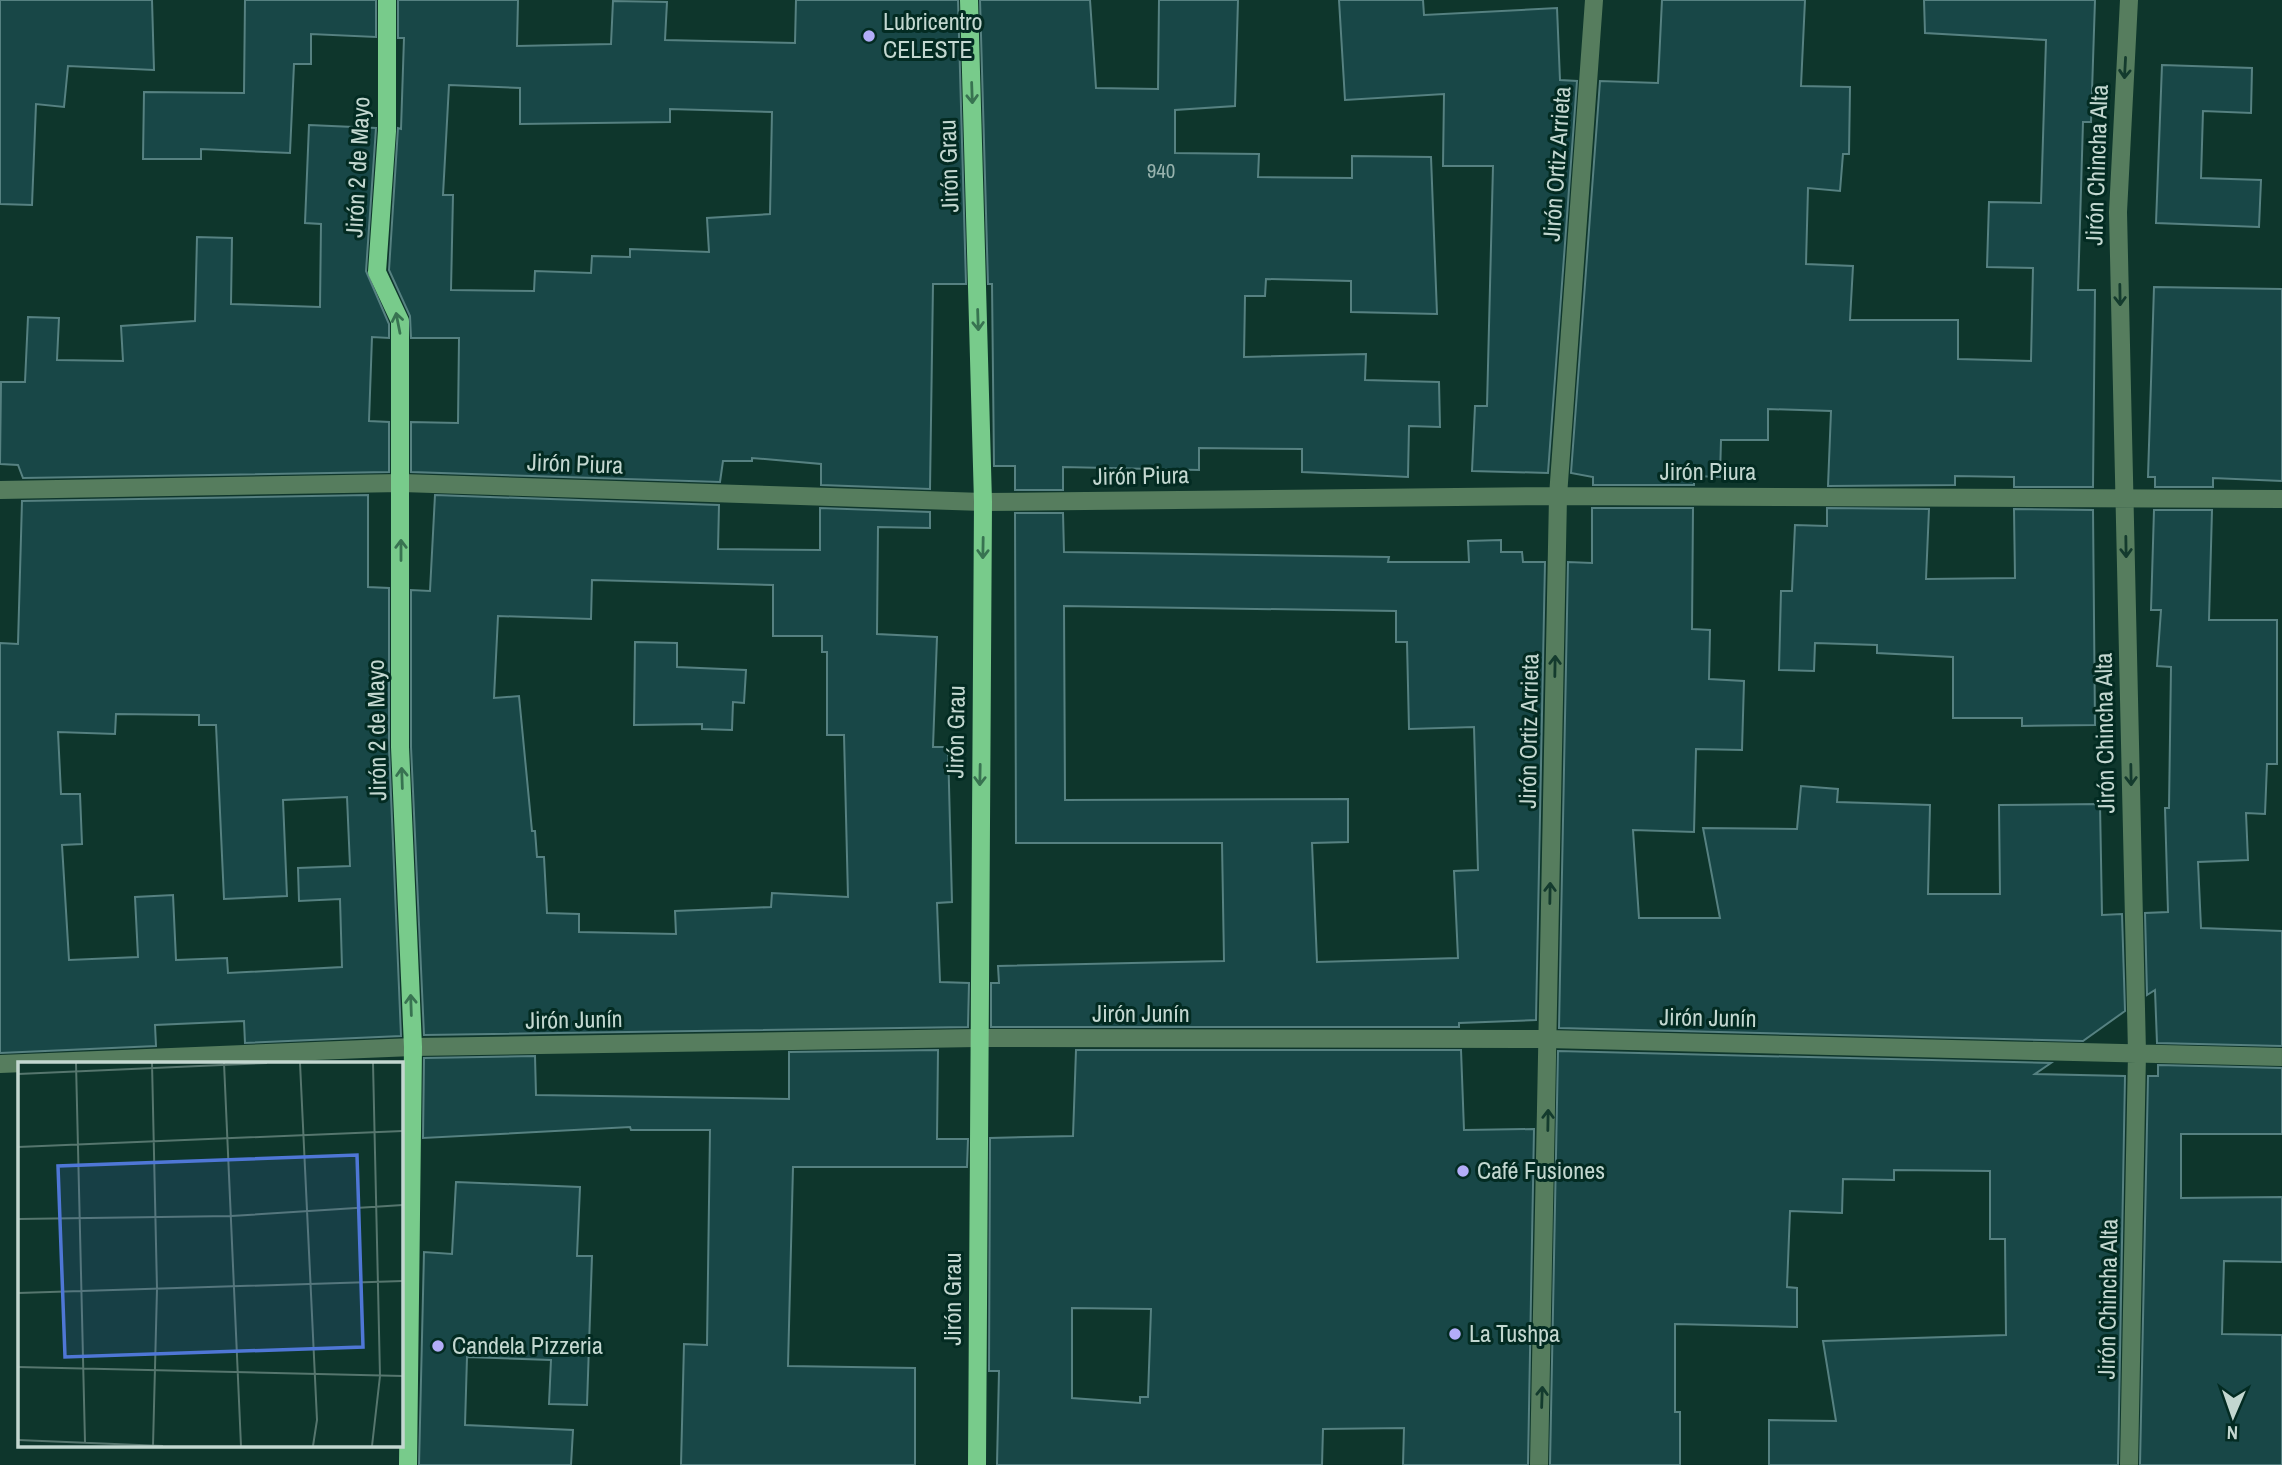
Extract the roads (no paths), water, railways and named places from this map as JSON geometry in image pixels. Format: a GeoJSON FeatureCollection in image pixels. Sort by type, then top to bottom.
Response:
{"type":"FeatureCollection","features":[{"type":"Feature","properties":{"kind":"main road","name":"Jirón 2 de Mayo"},"geometry":{"type":"LineString","coordinates":[[387,0],[387,131],[377,272],[400,321],[400,747],[413,1047],[408,1465]]}},
{"type":"Feature","properties":{"kind":"main road","name":"Jirón Grau"},"geometry":{"type":"LineString","coordinates":[[969,0],[983,502],[977,1465]]}},
{"type":"Feature","properties":{"kind":"street","name":"Jirón Ortiz Arrieta"},"geometry":{"type":"LineString","coordinates":[[1539,1465],[1558,496],[1594,0]]}},
{"type":"Feature","properties":{"kind":"street","name":"Jirón Chincha Alta"},"geometry":{"type":"LineString","coordinates":[[2129,0],[2118,212],[2137,1053],[2129,1465]]}},
{"type":"Feature","properties":{"kind":"street","name":"Jirón Piura"},"geometry":{"type":"LineString","coordinates":[[0,490],[402,483],[983,502],[1558,496],[2282,499]]}},
{"type":"Feature","properties":{"kind":"street","name":"Jirón Junín"},"geometry":{"type":"LineString","coordinates":[[49,1062],[413,1047],[978,1038],[1547,1039],[2282,1057]]}},
{"type":"Feature","properties":{"kind":"street","name":"Jirón Junín"},"geometry":{"type":"LineString","coordinates":[[0,1064],[18,1063]]}},
{"type":"Feature","properties":{"kind":"place","name":"Lubricentro CELESTE"},"geometry":{"type":"Point","coordinates":[869,36]}},
{"type":"Feature","properties":{"kind":"place","name":"Café Fusiones"},"geometry":{"type":"Point","coordinates":[1463,1171]}},
{"type":"Feature","properties":{"kind":"place","name":"La Tushpa"},"geometry":{"type":"Point","coordinates":[1455,1334]}},
{"type":"Feature","properties":{"kind":"place","name":"Candela Pizzeria"},"geometry":{"type":"Point","coordinates":[438,1346]}}]}
